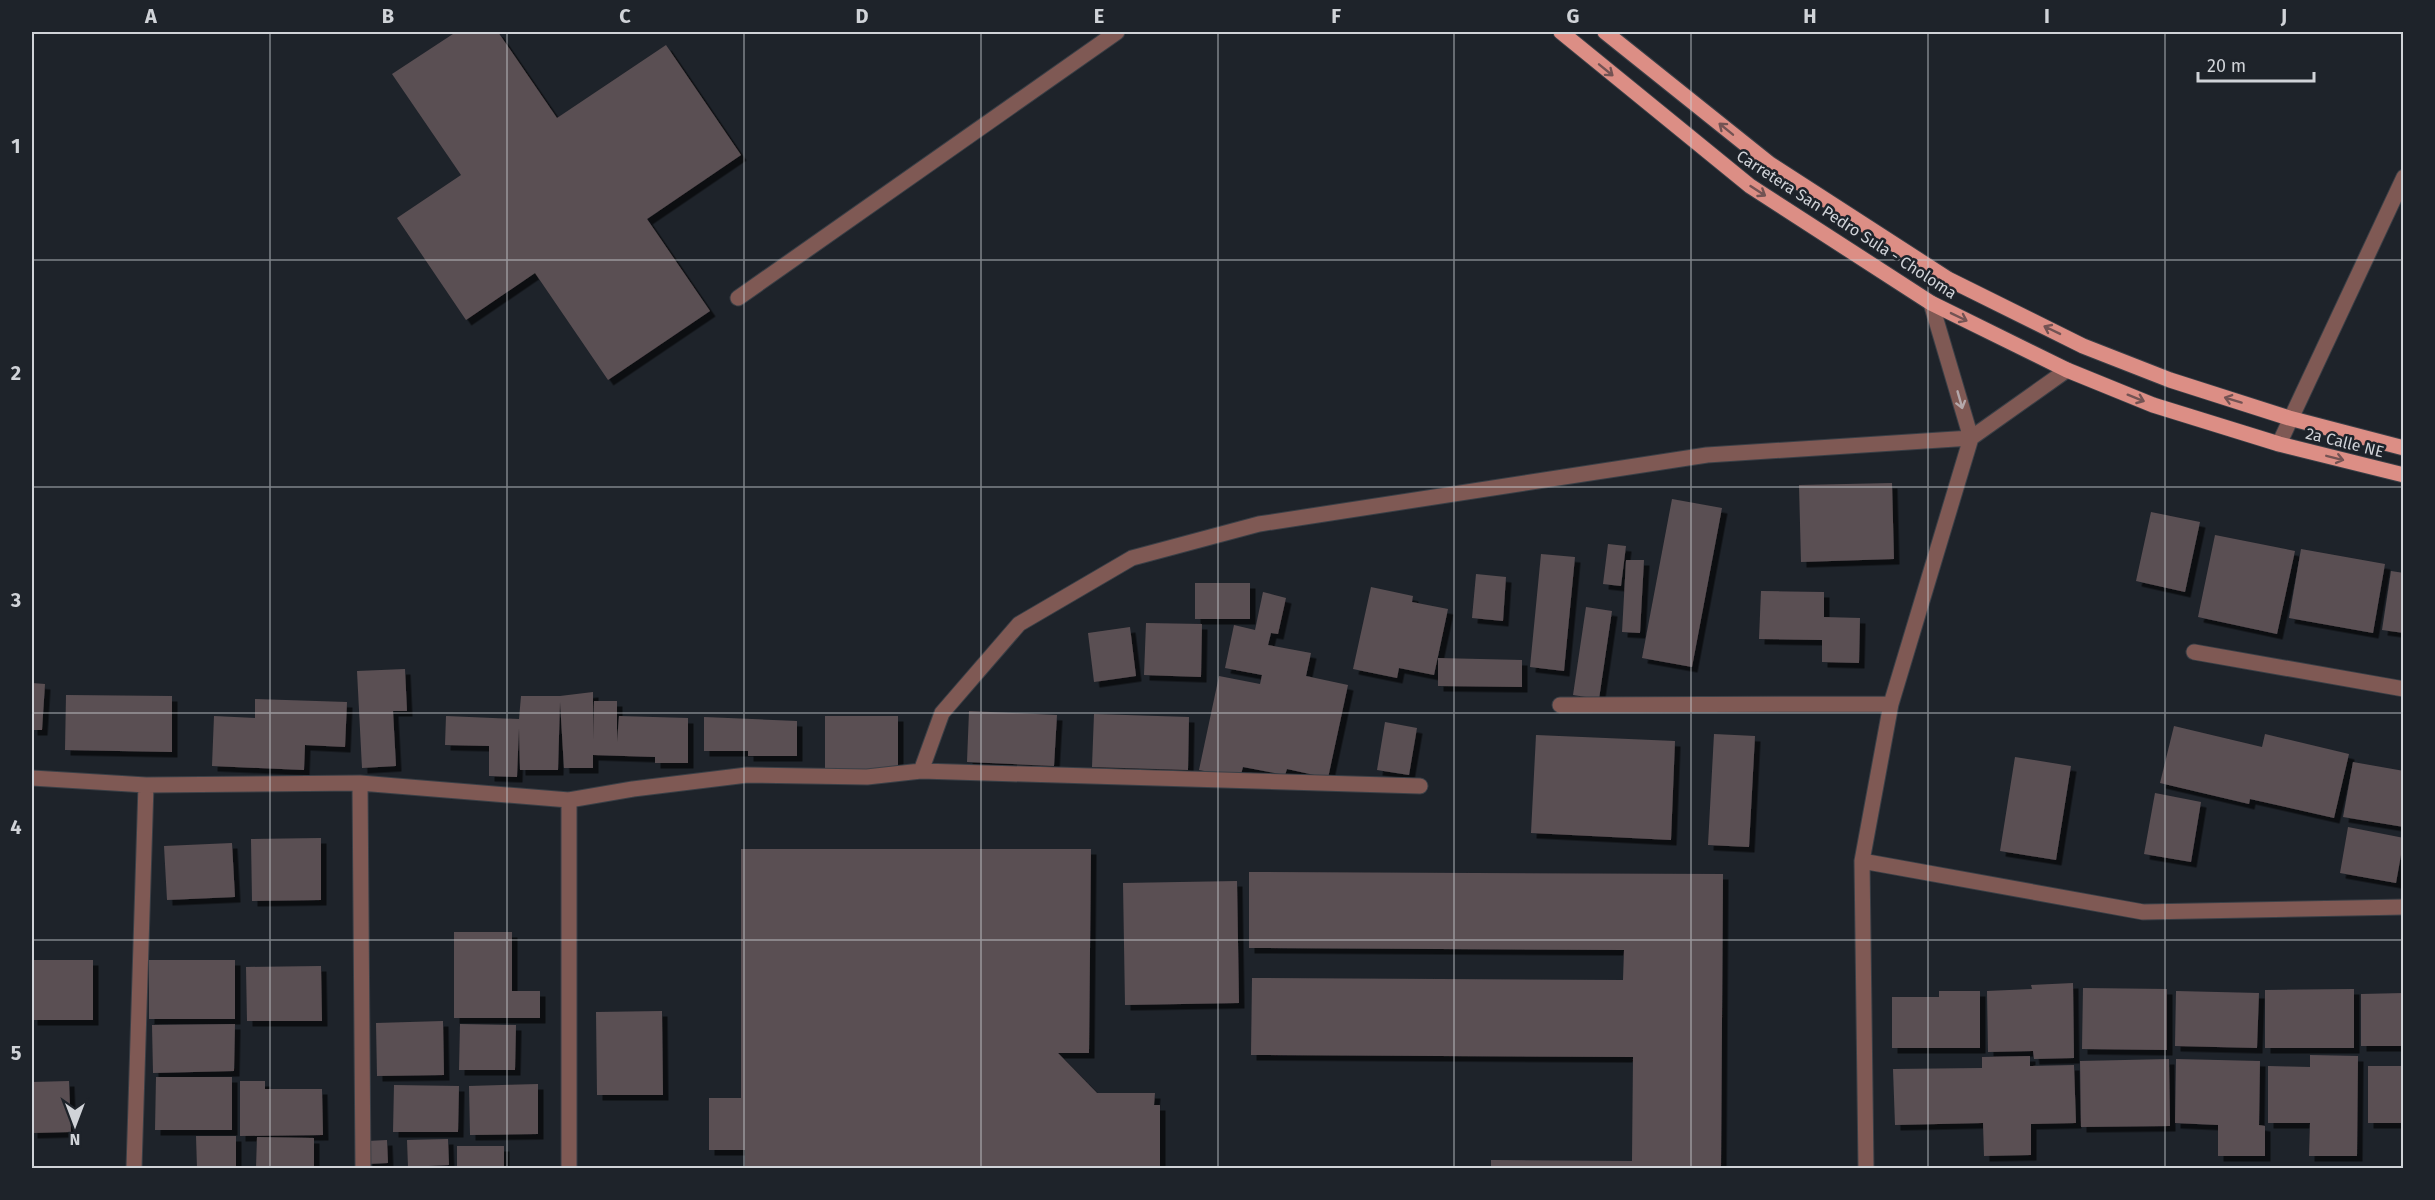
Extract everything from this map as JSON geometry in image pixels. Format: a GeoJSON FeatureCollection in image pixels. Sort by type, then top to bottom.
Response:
{"type":"FeatureCollection","features":[{"type":"Feature","properties":{"kind":"main road","name":"Carretera San Pedro Sula - Choloma"},"geometry":{"type":"LineString","coordinates":[[1561,32],[1750,186],[1931,303],[2067,370],[2153,405],[2278,444]]}},
{"type":"Feature","properties":{"kind":"main road","name":"Carretera San Pedro Sula - Choloma"},"geometry":{"type":"LineString","coordinates":[[1605,32],[1770,164],[1948,279],[2083,346],[2170,381],[2289,418]]}},
{"type":"Feature","properties":{"kind":"main road","name":"2a Calle NE"},"geometry":{"type":"LineString","coordinates":[[2289,418],[2403,447]]}},
{"type":"Feature","properties":{"kind":"main road","name":"2a Calle NE"},"geometry":{"type":"LineString","coordinates":[[2278,444],[2403,475]]}},
{"type":"Feature","properties":{"kind":"street"},"geometry":{"type":"LineString","coordinates":[[738,298],[1117,32]]}},
{"type":"Feature","properties":{"kind":"street"},"geometry":{"type":"LineString","coordinates":[[2278,444],[2403,177]]}},
{"type":"Feature","properties":{"kind":"street"},"geometry":{"type":"LineString","coordinates":[[1866,1168],[1862,861],[1892,704],[1971,438],[1931,303]]}},
{"type":"Feature","properties":{"kind":"street"},"geometry":{"type":"LineString","coordinates":[[921,771],[942,713],[1019,624],[1132,558],[1259,524],[1707,455],[1971,438],[2067,370]]}},
{"type":"Feature","properties":{"kind":"street"},"geometry":{"type":"LineString","coordinates":[[2194,652],[2403,689]]}},
{"type":"Feature","properties":{"kind":"street"},"geometry":{"type":"LineString","coordinates":[[1560,705],[1892,704]]}},
{"type":"Feature","properties":{"kind":"street"},"geometry":{"type":"LineString","coordinates":[[32,778],[146,785],[360,783],[569,800],[633,789],[747,776],[867,777],[921,771],[1420,786]]}},
{"type":"Feature","properties":{"kind":"street"},"geometry":{"type":"LineString","coordinates":[[360,783],[363,1168]]}},
{"type":"Feature","properties":{"kind":"street"},"geometry":{"type":"LineString","coordinates":[[134,1168],[146,785]]}},
{"type":"Feature","properties":{"kind":"street"},"geometry":{"type":"LineString","coordinates":[[569,800],[569,1168]]}},
{"type":"Feature","properties":{"kind":"street"},"geometry":{"type":"LineString","coordinates":[[1862,861],[2144,912],[2403,907]]}},
{"type":"Feature","properties":{"kind":"building"},"geometry":{"type":"Polygon","coordinates":[[[456,32],[498,32],[557,118],[666,45],[741,155],[647,219],[710,311],[608,380],[535,273],[466,320],[397,218],[461,175],[392,74],[456,32]]]}},
{"type":"Feature","properties":{"kind":"building"},"geometry":{"type":"Polygon","coordinates":[[[1892,483],[1894,559],[1801,562],[1799,485],[1892,483]]]}},
{"type":"Feature","properties":{"kind":"building"},"geometry":{"type":"Polygon","coordinates":[[[1672,499],[1722,508],[1692,667],[1642,658],[1672,499]]]}},
{"type":"Feature","properties":{"kind":"building"},"geometry":{"type":"Polygon","coordinates":[[[2151,512],[2200,522],[2185,592],[2136,581],[2151,512]]]}},
{"type":"Feature","properties":{"kind":"building"},"geometry":{"type":"Polygon","coordinates":[[[2215,535],[2295,551],[2277,634],[2198,617],[2215,535]]]}},
{"type":"Feature","properties":{"kind":"building"},"geometry":{"type":"Polygon","coordinates":[[[1608,544],[1626,546],[1621,586],[1603,584],[1608,544]]]}},
{"type":"Feature","properties":{"kind":"building"},"geometry":{"type":"Polygon","coordinates":[[[2301,549],[2385,564],[2373,633],[2289,618],[2301,549]]]}},
{"type":"Feature","properties":{"kind":"building"},"geometry":{"type":"Polygon","coordinates":[[[1541,554],[1575,557],[1564,671],[1530,667],[1541,554]]]}},
{"type":"Feature","properties":{"kind":"building"},"geometry":{"type":"Polygon","coordinates":[[[1626,560],[1644,560],[1640,633],[1622,632],[1626,560]]]}},
{"type":"Feature","properties":{"kind":"building"},"geometry":{"type":"Polygon","coordinates":[[[2391,571],[2404,573],[2404,633],[2382,630],[2391,571]]]}},
{"type":"Feature","properties":{"kind":"building"},"geometry":{"type":"Polygon","coordinates":[[[1476,574],[1506,577],[1503,621],[1472,618],[1476,574]]]}},
{"type":"Feature","properties":{"kind":"building"},"geometry":{"type":"Polygon","coordinates":[[[1195,583],[1250,583],[1250,619],[1195,619],[1195,583]]]}},
{"type":"Feature","properties":{"kind":"building"},"geometry":{"type":"Polygon","coordinates":[[[1371,587],[1413,596],[1412,602],[1448,609],[1434,675],[1399,668],[1397,678],[1353,669],[1371,587]]]}},
{"type":"Feature","properties":{"kind":"building"},"geometry":{"type":"Polygon","coordinates":[[[1761,591],[1824,592],[1824,617],[1860,618],[1859,663],[1822,662],[1822,640],[1759,639],[1761,591]]]}},
{"type":"Feature","properties":{"kind":"building"},"geometry":{"type":"Polygon","coordinates":[[[1263,592],[1286,598],[1278,634],[1271,633],[1268,645],[1311,653],[1306,676],[1348,685],[1328,778],[1287,769],[1285,775],[1243,767],[1240,778],[1199,770],[1219,676],[1260,684],[1262,675],[1225,668],[1234,625],[1255,630],[1263,592]]]}},
{"type":"Feature","properties":{"kind":"building"},"geometry":{"type":"Polygon","coordinates":[[[1586,607],[1612,611],[1599,699],[1573,695],[1586,607]]]}},
{"type":"Feature","properties":{"kind":"building"},"geometry":{"type":"Polygon","coordinates":[[[1146,623],[1202,624],[1201,677],[1144,675],[1146,623]]]}},
{"type":"Feature","properties":{"kind":"building"},"geometry":{"type":"Polygon","coordinates":[[[1130,627],[1136,676],[1094,682],[1088,633],[1130,627]]]}},
{"type":"Feature","properties":{"kind":"building"},"geometry":{"type":"Polygon","coordinates":[[[1438,658],[1522,660],[1522,687],[1438,686],[1438,658]]]}},
{"type":"Feature","properties":{"kind":"building"},"geometry":{"type":"Polygon","coordinates":[[[405,669],[407,711],[393,711],[396,766],[362,768],[357,671],[405,669]]]}},
{"type":"Feature","properties":{"kind":"building"},"geometry":{"type":"Polygon","coordinates":[[[32,683],[45,684],[42,730],[32,730],[32,683]]]}},
{"type":"Feature","properties":{"kind":"building"},"geometry":{"type":"Polygon","coordinates":[[[593,692],[593,740],[594,701],[617,701],[617,742],[619,716],[688,718],[688,763],[655,763],[655,757],[593,755],[593,768],[564,768],[560,702],[558,770],[520,770],[519,728],[517,777],[489,776],[489,746],[445,745],[446,716],[519,719],[521,696],[560,696],[593,692]]]}},
{"type":"Feature","properties":{"kind":"building"},"geometry":{"type":"Polygon","coordinates":[[[66,695],[172,696],[172,752],[65,750],[66,695]]]}},
{"type":"Feature","properties":{"kind":"building"},"geometry":{"type":"Polygon","coordinates":[[[255,699],[347,702],[345,747],[305,745],[304,770],[212,766],[214,716],[255,718],[255,699]]]}},
{"type":"Feature","properties":{"kind":"building"},"geometry":{"type":"Polygon","coordinates":[[[969,711],[1057,715],[1054,766],[967,762],[969,711]]]}},
{"type":"Feature","properties":{"kind":"building"},"geometry":{"type":"Polygon","coordinates":[[[1094,714],[1189,717],[1188,770],[1092,767],[1094,714]]]}},
{"type":"Feature","properties":{"kind":"building"},"geometry":{"type":"Polygon","coordinates":[[[825,716],[898,716],[898,770],[825,770],[825,716]]]}},
{"type":"Feature","properties":{"kind":"building"},"geometry":{"type":"Polygon","coordinates":[[[704,717],[797,721],[797,756],[748,756],[748,751],[704,751],[704,717]]]}},
{"type":"Feature","properties":{"kind":"building"},"geometry":{"type":"Polygon","coordinates":[[[1385,722],[1417,728],[1409,775],[1377,770],[1385,722]]]}},
{"type":"Feature","properties":{"kind":"building"},"geometry":{"type":"Polygon","coordinates":[[[2174,726],[2262,747],[2265,734],[2349,754],[2334,818],[2250,799],[2249,804],[2160,783],[2174,726]]]}},
{"type":"Feature","properties":{"kind":"building"},"geometry":{"type":"Polygon","coordinates":[[[1714,734],[1755,736],[1749,847],[1708,845],[1714,734]]]}},
{"type":"Feature","properties":{"kind":"building"},"geometry":{"type":"Polygon","coordinates":[[[1536,735],[1675,741],[1671,840],[1531,833],[1536,735]]]}},
{"type":"Feature","properties":{"kind":"building"},"geometry":{"type":"Polygon","coordinates":[[[2015,757],[2071,766],[2056,860],[2000,851],[2015,757]]]}},
{"type":"Feature","properties":{"kind":"building"},"geometry":{"type":"Polygon","coordinates":[[[2353,762],[2404,771],[2404,827],[2343,817],[2353,762]]]}},
{"type":"Feature","properties":{"kind":"building"},"geometry":{"type":"Polygon","coordinates":[[[2155,793],[2201,802],[2191,862],[2144,854],[2155,793]]]}},
{"type":"Feature","properties":{"kind":"building"},"geometry":{"type":"Polygon","coordinates":[[[2348,827],[2404,838],[2396,883],[2340,873],[2348,827]]]}},
{"type":"Feature","properties":{"kind":"building"},"geometry":{"type":"Polygon","coordinates":[[[321,838],[321,900],[252,901],[251,839],[321,838]]]}},
{"type":"Feature","properties":{"kind":"building"},"geometry":{"type":"Polygon","coordinates":[[[232,843],[235,897],[167,900],[164,846],[232,843]]]}},
{"type":"Feature","properties":{"kind":"building"},"geometry":{"type":"Polygon","coordinates":[[[741,849],[1091,849],[1089,1053],[1058,1053],[1097,1093],[1155,1093],[1154,1105],[1160,1105],[1160,1168],[745,1168],[745,1150],[709,1150],[709,1098],[741,1098],[741,849]]]}},
{"type":"Feature","properties":{"kind":"building"},"geometry":{"type":"Polygon","coordinates":[[[1249,872],[1723,874],[1721,1168],[1491,1168],[1491,1160],[1632,1161],[1633,1057],[1251,1055],[1252,978],[1623,980],[1624,950],[1249,948],[1249,872]]]}},
{"type":"Feature","properties":{"kind":"building"},"geometry":{"type":"Polygon","coordinates":[[[1237,881],[1239,1003],[1125,1005],[1123,883],[1237,881]]]}},
{"type":"Feature","properties":{"kind":"building"},"geometry":{"type":"Polygon","coordinates":[[[454,932],[512,932],[512,991],[540,991],[540,1018],[454,1018],[454,932]]]}},
{"type":"Feature","properties":{"kind":"building"},"geometry":{"type":"Polygon","coordinates":[[[32,960],[93,960],[93,1020],[32,1020],[32,960]]]}},
{"type":"Feature","properties":{"kind":"building"},"geometry":{"type":"Polygon","coordinates":[[[149,960],[235,960],[235,1019],[149,1019],[149,960]]]}},
{"type":"Feature","properties":{"kind":"building"},"geometry":{"type":"Polygon","coordinates":[[[321,966],[322,1021],[247,1021],[246,967],[321,966]]]}},
{"type":"Feature","properties":{"kind":"building"},"geometry":{"type":"Polygon","coordinates":[[[2073,983],[2074,1058],[2034,1059],[2033,1051],[1988,1052],[1987,991],[2032,989],[2031,985],[2073,983]]]}},
{"type":"Feature","properties":{"kind":"building"},"geometry":{"type":"Polygon","coordinates":[[[2083,988],[2167,989],[2167,1050],[2082,1049],[2083,988]]]}},
{"type":"Feature","properties":{"kind":"building"},"geometry":{"type":"Polygon","coordinates":[[[2354,989],[2354,1048],[2265,1048],[2265,990],[2354,989]]]}},
{"type":"Feature","properties":{"kind":"building"},"geometry":{"type":"Polygon","coordinates":[[[1939,991],[1980,991],[1980,1048],[1892,1048],[1892,997],[1939,997],[1939,991]]]}},
{"type":"Feature","properties":{"kind":"building"},"geometry":{"type":"Polygon","coordinates":[[[2176,991],[2259,993],[2257,1048],[2175,1046],[2176,991]]]}},
{"type":"Feature","properties":{"kind":"building"},"geometry":{"type":"Polygon","coordinates":[[[2404,993],[2404,1046],[2361,1046],[2361,994],[2404,993]]]}},
{"type":"Feature","properties":{"kind":"building"},"geometry":{"type":"Polygon","coordinates":[[[662,1011],[663,1095],[597,1095],[596,1012],[662,1011]]]}},
{"type":"Feature","properties":{"kind":"building"},"geometry":{"type":"Polygon","coordinates":[[[443,1021],[444,1075],[377,1076],[376,1023],[443,1021]]]}},
{"type":"Feature","properties":{"kind":"building"},"geometry":{"type":"Polygon","coordinates":[[[235,1024],[234,1071],[153,1073],[152,1025],[235,1024]]]}},
{"type":"Feature","properties":{"kind":"building"},"geometry":{"type":"Polygon","coordinates":[[[460,1024],[516,1025],[515,1070],[459,1070],[460,1024]]]}},
{"type":"Feature","properties":{"kind":"building"},"geometry":{"type":"Polygon","coordinates":[[[2310,1055],[2358,1056],[2357,1156],[2309,1156],[2310,1123],[2268,1123],[2268,1066],[2310,1067],[2310,1055]]]}},
{"type":"Feature","properties":{"kind":"building"},"geometry":{"type":"Polygon","coordinates":[[[2030,1056],[2030,1066],[2074,1065],[2076,1123],[2031,1124],[2031,1155],[1984,1156],[1983,1123],[1895,1125],[1893,1069],[1982,1068],[1982,1057],[2030,1056]]]}},
{"type":"Feature","properties":{"kind":"building"},"geometry":{"type":"Polygon","coordinates":[[[2169,1059],[2170,1126],[2081,1127],[2080,1061],[2169,1059]]]}},
{"type":"Feature","properties":{"kind":"building"},"geometry":{"type":"Polygon","coordinates":[[[2176,1059],[2260,1061],[2259,1125],[2265,1126],[2265,1156],[2218,1156],[2218,1125],[2175,1123],[2176,1059]]]}},
{"type":"Feature","properties":{"kind":"building"},"geometry":{"type":"Polygon","coordinates":[[[2368,1066],[2404,1066],[2404,1123],[2368,1123],[2368,1066]]]}},
{"type":"Feature","properties":{"kind":"building"},"geometry":{"type":"Polygon","coordinates":[[[156,1077],[232,1077],[232,1130],[155,1130],[156,1077]]]}},
{"type":"Feature","properties":{"kind":"building"},"geometry":{"type":"Polygon","coordinates":[[[69,1081],[71,1132],[32,1133],[32,1082],[69,1081]]]}},
{"type":"Feature","properties":{"kind":"building"},"geometry":{"type":"Polygon","coordinates":[[[240,1081],[265,1081],[265,1089],[322,1089],[323,1135],[240,1136],[240,1081]]]}},
{"type":"Feature","properties":{"kind":"building"},"geometry":{"type":"Polygon","coordinates":[[[538,1084],[538,1134],[470,1135],[469,1086],[538,1084]]]}},
{"type":"Feature","properties":{"kind":"building"},"geometry":{"type":"Polygon","coordinates":[[[394,1085],[459,1086],[458,1132],[393,1132],[394,1085]]]}},
{"type":"Feature","properties":{"kind":"building"},"geometry":{"type":"Polygon","coordinates":[[[196,1136],[236,1136],[236,1168],[197,1168],[196,1136]]]}},
{"type":"Feature","properties":{"kind":"building"},"geometry":{"type":"Polygon","coordinates":[[[257,1137],[314,1138],[314,1168],[256,1168],[257,1137]]]}},
{"type":"Feature","properties":{"kind":"building"},"geometry":{"type":"Polygon","coordinates":[[[448,1139],[449,1165],[408,1167],[407,1140],[448,1139]]]}},
{"type":"Feature","properties":{"kind":"building"},"geometry":{"type":"Polygon","coordinates":[[[387,1140],[388,1163],[367,1164],[367,1141],[387,1140]]]}},
{"type":"Feature","properties":{"kind":"building"},"geometry":{"type":"Polygon","coordinates":[[[457,1146],[504,1146],[504,1168],[457,1168],[457,1146]]]}}]}
